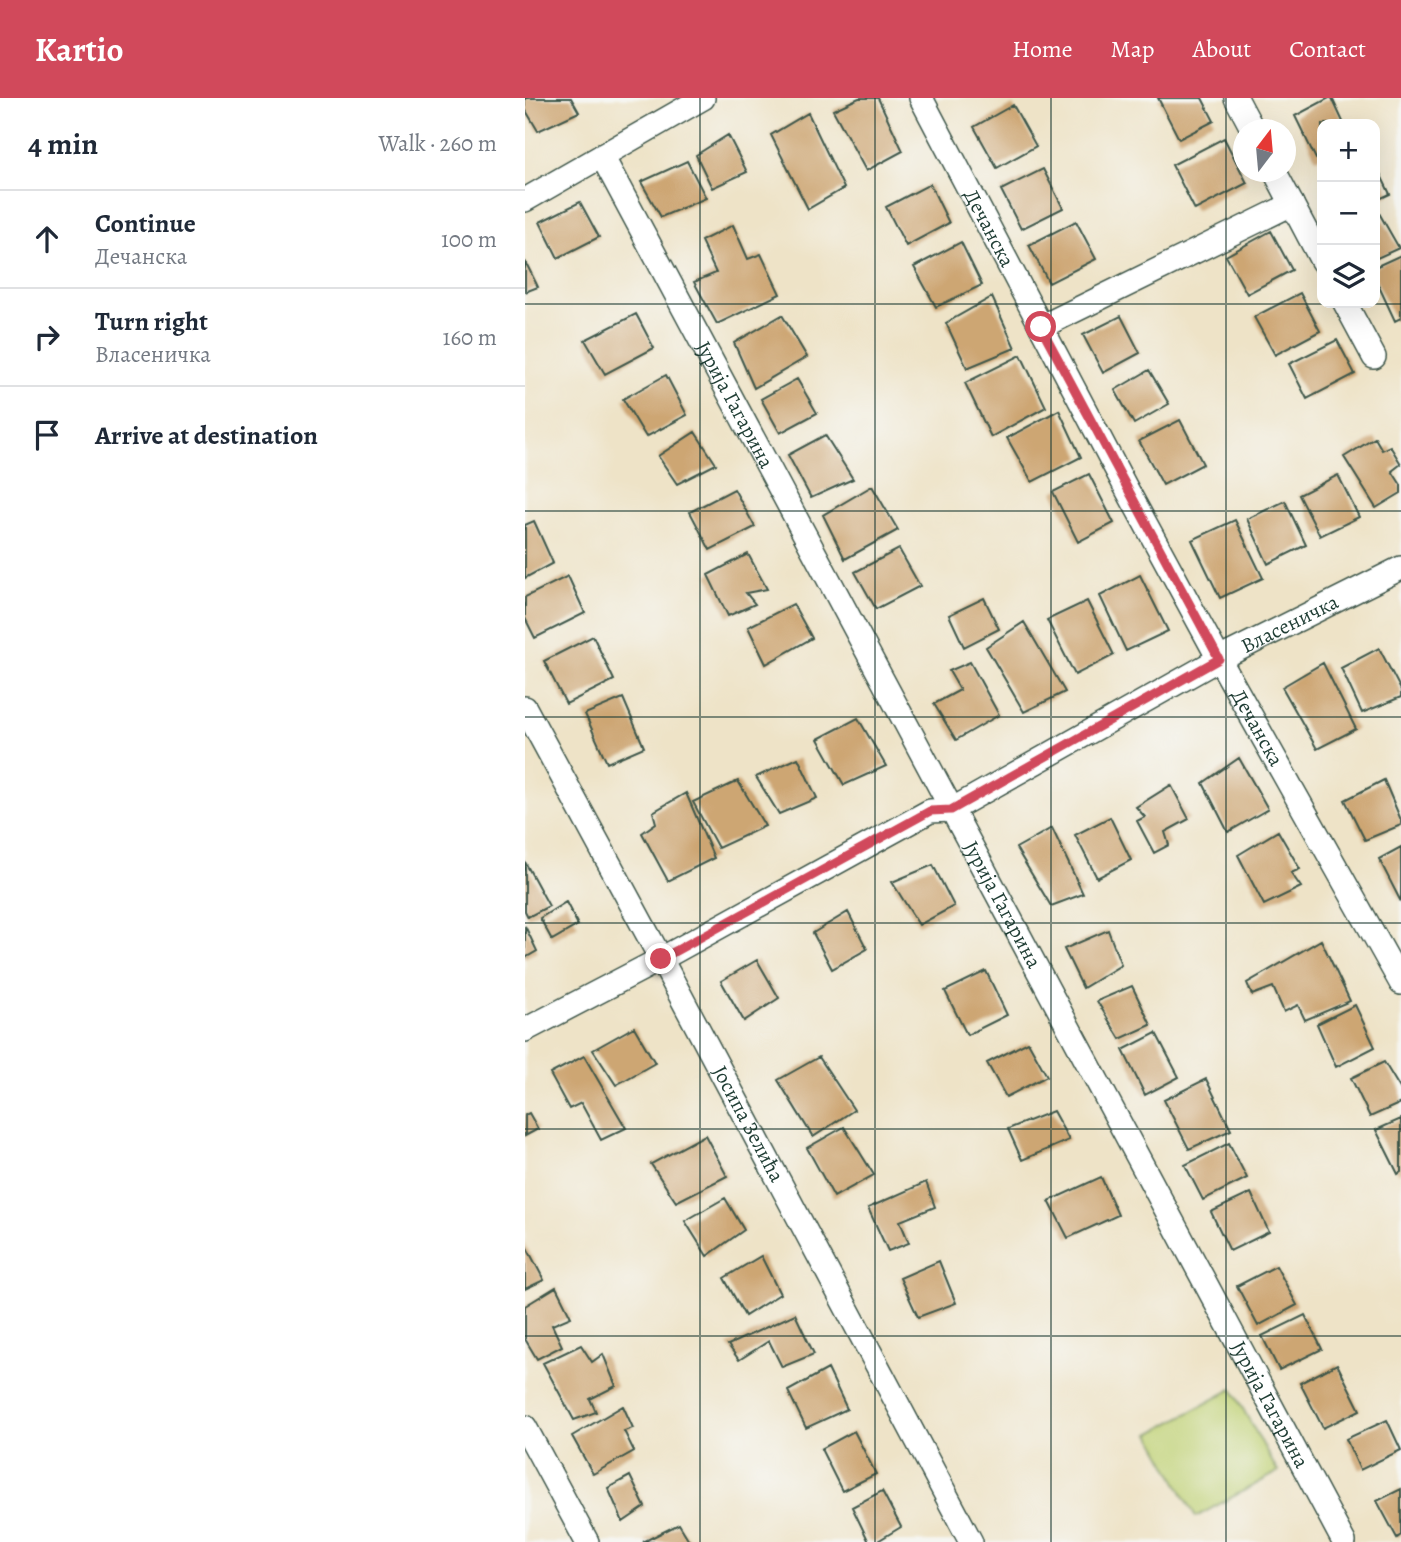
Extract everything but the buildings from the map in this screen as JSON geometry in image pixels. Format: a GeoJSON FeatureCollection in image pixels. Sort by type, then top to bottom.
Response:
{"type":"FeatureCollection","features":[{"type":"Feature","properties":{"kind":"street"},"geometry":{"type":"LineString","coordinates":[[525,200],[703,98]]}},
{"type":"Feature","properties":{"kind":"street","name":"Дечанска"},"geometry":{"type":"LineString","coordinates":[[921,98],[1219,659],[1401,983]]}},
{"type":"Feature","properties":{"kind":"street"},"geometry":{"type":"LineString","coordinates":[[1236,98],[1247,119]]}},
{"type":"Feature","properties":{"kind":"street","name":"Јурија Гагарина"},"geometry":{"type":"LineString","coordinates":[[602,156],[1344,1542]]}},
{"type":"Feature","properties":{"kind":"street"},"geometry":{"type":"LineString","coordinates":[[1280,182],[1317,252]]}},
{"type":"Feature","properties":{"kind":"street"},"geometry":{"type":"LineString","coordinates":[[1041,327],[1292,204]]}},
{"type":"Feature","properties":{"kind":"street"},"geometry":{"type":"LineString","coordinates":[[1348,308],[1374,357]]}},
{"type":"Feature","properties":{"kind":"street","name":"Власеничка"},"geometry":{"type":"LineString","coordinates":[[525,1030],[661,959],[930,811],[951,810],[1219,659],[1401,568]]}},
{"type":"Feature","properties":{"kind":"street","name":"Јосипа Зелића"},"geometry":{"type":"LineString","coordinates":[[525,708],[971,1542]]}},
{"type":"Feature","properties":{"kind":"street"},"geometry":{"type":"LineString","coordinates":[[525,1427],[587,1542]]}},
{"type":"Feature","properties":{"kind":"green space"},"geometry":{"type":"Polygon","coordinates":[[[1232,1389],[1278,1472],[1196,1517],[1150,1434],[1232,1389]]]}},
{"type":"Feature","properties":{"kind":"route"},"geometry":{"type":"LineString","coordinates":[[661,959],[930,811],[951,810],[1219,659],[1041,327]]}}]}
